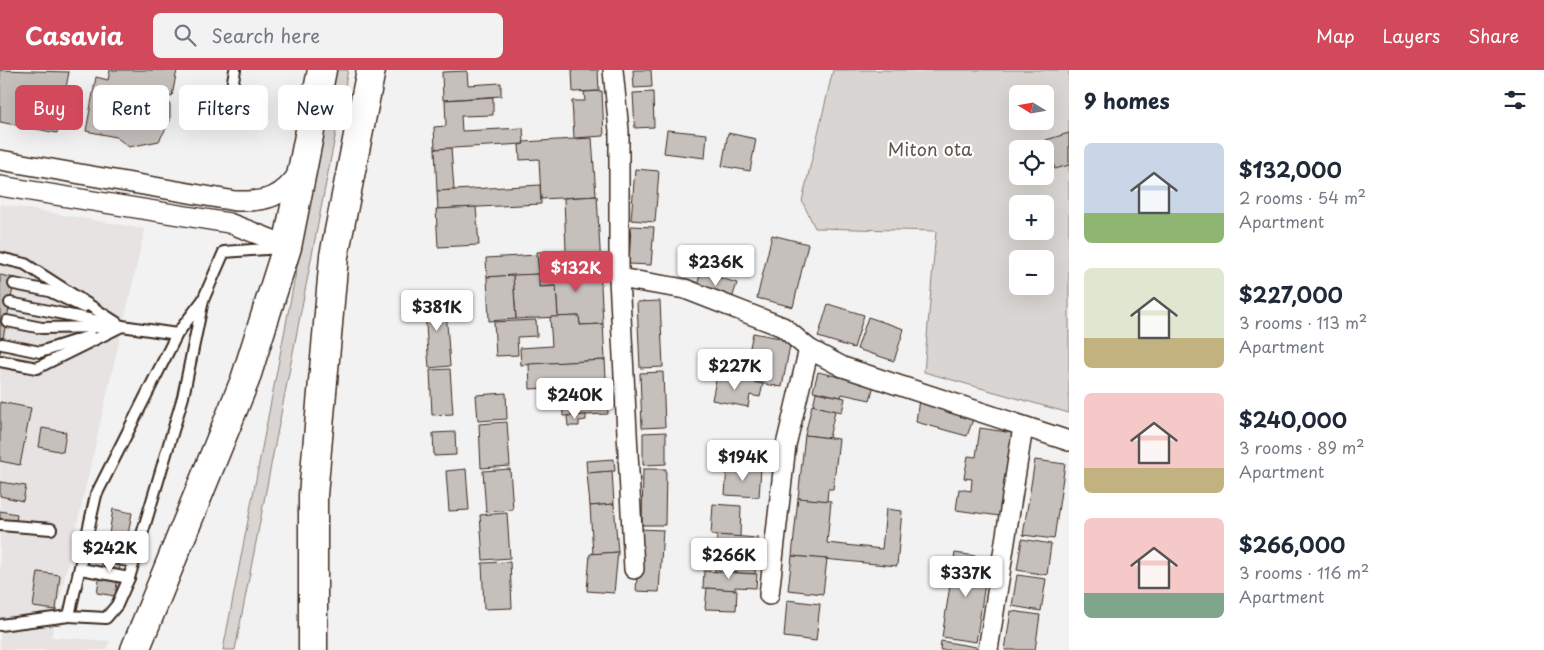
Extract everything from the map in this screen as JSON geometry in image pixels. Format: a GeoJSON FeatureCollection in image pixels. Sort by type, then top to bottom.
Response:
{"type":"FeatureCollection","features":[{"type":"Feature","properties":{"kind":"highway"},"geometry":{"type":"LineString","coordinates":[[135,650],[245,380],[287,247],[322,70]]}},
{"type":"Feature","properties":{"kind":"highway"},"geometry":{"type":"LineString","coordinates":[[313,650],[311,575],[313,495],[334,256],[370,70]]}},
{"type":"Feature","properties":{"kind":"street"},"geometry":{"type":"LineString","coordinates":[[613,70],[619,131],[619,278],[634,569]]}},
{"type":"Feature","properties":{"kind":"street"},"geometry":{"type":"LineString","coordinates":[[0,160],[255,202],[272,198],[290,186],[303,166]]}},
{"type":"Feature","properties":{"kind":"street"},"geometry":{"type":"LineString","coordinates":[[2,187],[229,223],[287,247]]}},
{"type":"Feature","properties":{"kind":"street"},"geometry":{"type":"LineString","coordinates":[[619,278],[685,289],[783,327],[810,349],[842,367],[1069,441]]}},
{"type":"Feature","properties":{"kind":"street"},"geometry":{"type":"LineString","coordinates":[[769,595],[786,445],[810,349]]}},
{"type":"Feature","properties":{"kind":"street"},"geometry":{"type":"LineString","coordinates":[[988,650],[1023,427]]}},
{"type":"Feature","properties":{"kind":"lane"},"geometry":{"type":"LineString","coordinates":[[232,85],[235,70]]}},
{"type":"Feature","properties":{"kind":"lane"},"geometry":{"type":"LineString","coordinates":[[0,625],[69,616],[106,618],[117,605],[129,578],[183,397],[204,300],[224,252],[287,247]]}},
{"type":"Feature","properties":{"kind":"lane"},"geometry":{"type":"LineString","coordinates":[[0,258],[25,264],[122,326]]}},
{"type":"Feature","properties":{"kind":"lane"},"geometry":{"type":"LineString","coordinates":[[14,284],[49,291],[122,326]]}},
{"type":"Feature","properties":{"kind":"lane"},"geometry":{"type":"LineString","coordinates":[[69,616],[85,552],[96,495],[177,334],[204,300]]}},
{"type":"Feature","properties":{"kind":"lane"},"geometry":{"type":"LineString","coordinates":[[10,303],[122,326],[177,334]]}},
{"type":"Feature","properties":{"kind":"lane"},"geometry":{"type":"LineString","coordinates":[[7,321],[42,328],[122,326]]}},
{"type":"Feature","properties":{"kind":"lane"},"geometry":{"type":"LineString","coordinates":[[2,344],[40,352],[122,326]]}},
{"type":"Feature","properties":{"kind":"lane"},"geometry":{"type":"LineString","coordinates":[[0,361],[37,368],[122,326]]}},
{"type":"Feature","properties":{"kind":"lane"},"geometry":{"type":"LineString","coordinates":[[0,524],[50,529]]}},
{"type":"Feature","properties":{"kind":"lane"},"geometry":{"type":"LineString","coordinates":[[85,552],[133,562]]}},
{"type":"Feature","properties":{"kind":"lane"},"geometry":{"type":"LineString","coordinates":[[81,569],[129,578]]}},
{"type":"Feature","properties":{"kind":"shaded area"},"geometry":{"type":"Polygon","coordinates":[[[0,204],[145,229],[51,637],[110,641],[106,650],[0,650],[0,204]]]}},
{"type":"Feature","properties":{"kind":"green space"},"geometry":{"type":"Polygon","coordinates":[[[335,70],[348,70],[345,85],[332,85],[335,70]]]}},
{"type":"Feature","properties":{"kind":"green space","name":"Miton ota"},"geometry":{"type":"Polygon","coordinates":[[[833,70],[1069,70],[1069,413],[924,372],[936,231],[815,228],[802,201],[833,70]]]}},
{"type":"Feature","properties":{"kind":"green space"},"geometry":{"type":"Polygon","coordinates":[[[323,130],[336,130],[235,650],[223,650],[323,130]]]}},
{"type":"Feature","properties":{"kind":"building"},"geometry":{"type":"Polygon","coordinates":[[[0,70],[69,72],[66,85],[15,85],[15,125],[0,122],[0,70]]]}},
{"type":"Feature","properties":{"kind":"building"},"geometry":{"type":"Polygon","coordinates":[[[110,70],[177,70],[172,96],[169,95],[169,85],[95,85],[96,77],[108,80],[110,70]]]}},
{"type":"Feature","properties":{"kind":"building"},"geometry":{"type":"Polygon","coordinates":[[[572,70],[598,70],[599,91],[573,92],[572,70]]]}},
{"type":"Feature","properties":{"kind":"building"},"geometry":{"type":"Polygon","coordinates":[[[633,70],[651,70],[652,87],[634,88],[633,70]]]}},
{"type":"Feature","properties":{"kind":"building"},"geometry":{"type":"Polygon","coordinates":[[[467,71],[468,85],[501,83],[501,96],[443,100],[442,72],[467,71]]]}},
{"type":"Feature","properties":{"kind":"building"},"geometry":{"type":"Polygon","coordinates":[[[602,91],[604,136],[574,138],[572,101],[585,101],[584,92],[602,91]]]}},
{"type":"Feature","properties":{"kind":"building"},"geometry":{"type":"Polygon","coordinates":[[[653,92],[654,127],[635,128],[633,93],[653,92]]]}},
{"type":"Feature","properties":{"kind":"building"},"geometry":{"type":"Polygon","coordinates":[[[93,93],[93,130],[165,130],[159,141],[129,147],[116,137],[86,131],[93,93]]]}},
{"type":"Feature","properties":{"kind":"building"},"geometry":{"type":"Polygon","coordinates":[[[493,97],[493,115],[461,116],[462,131],[523,128],[524,144],[435,149],[434,127],[446,126],[445,100],[493,97]]]}},
{"type":"Feature","properties":{"kind":"building"},"geometry":{"type":"Polygon","coordinates":[[[169,104],[170,104],[169,123],[169,104]]]}},
{"type":"Feature","properties":{"kind":"building"},"geometry":{"type":"Polygon","coordinates":[[[41,130],[58,130],[57,133],[41,130]]]}},
{"type":"Feature","properties":{"kind":"building"},"geometry":{"type":"Polygon","coordinates":[[[667,130],[707,134],[705,158],[664,153],[667,130]]]}},
{"type":"Feature","properties":{"kind":"building"},"geometry":{"type":"Polygon","coordinates":[[[728,133],[756,139],[750,171],[722,166],[728,133]]]}},
{"type":"Feature","properties":{"kind":"building"},"geometry":{"type":"Polygon","coordinates":[[[1069,133],[1069,165],[1055,169],[1054,140],[1046,140],[1069,133]]]}},
{"type":"Feature","properties":{"kind":"building"},"geometry":{"type":"Polygon","coordinates":[[[592,138],[596,196],[541,199],[539,159],[520,160],[519,145],[524,144],[523,142],[592,138]]]}},
{"type":"Feature","properties":{"kind":"building"},"geometry":{"type":"Polygon","coordinates":[[[451,148],[454,190],[437,191],[435,149],[451,148]]]}},
{"type":"Feature","properties":{"kind":"building"},"geometry":{"type":"Polygon","coordinates":[[[635,169],[659,171],[655,222],[631,220],[635,169]]]}},
{"type":"Feature","properties":{"kind":"building"},"geometry":{"type":"Polygon","coordinates":[[[540,185],[541,204],[438,209],[437,191],[540,185]]]}},
{"type":"Feature","properties":{"kind":"building"},"geometry":{"type":"Polygon","coordinates":[[[597,196],[601,267],[538,270],[537,252],[566,251],[564,198],[597,196]]]}},
{"type":"Feature","properties":{"kind":"building"},"geometry":{"type":"Polygon","coordinates":[[[476,207],[479,245],[438,247],[436,209],[476,207]]]}},
{"type":"Feature","properties":{"kind":"building"},"geometry":{"type":"Polygon","coordinates":[[[631,226],[654,227],[651,265],[629,264],[631,226]]]}},
{"type":"Feature","properties":{"kind":"building"},"geometry":{"type":"Polygon","coordinates":[[[772,235],[808,244],[793,307],[757,298],[772,235]]]}},
{"type":"Feature","properties":{"kind":"building"},"geometry":{"type":"Polygon","coordinates":[[[537,255],[539,274],[487,277],[486,258],[537,255]]]}},
{"type":"Feature","properties":{"kind":"building"},"geometry":{"type":"Polygon","coordinates":[[[600,267],[603,324],[580,325],[579,316],[558,317],[556,286],[539,287],[538,270],[600,267]]]}},
{"type":"Feature","properties":{"kind":"building"},"geometry":{"type":"Polygon","coordinates":[[[701,272],[737,283],[731,302],[695,292],[701,272]]]}},
{"type":"Feature","properties":{"kind":"building"},"geometry":{"type":"Polygon","coordinates":[[[539,274],[539,287],[556,286],[558,317],[516,319],[513,275],[539,274]]]}},
{"type":"Feature","properties":{"kind":"building"},"geometry":{"type":"Polygon","coordinates":[[[0,275],[15,278],[0,353],[0,275]]]}},
{"type":"Feature","properties":{"kind":"building"},"geometry":{"type":"Polygon","coordinates":[[[513,275],[516,319],[489,321],[487,277],[513,275]]]}},
{"type":"Feature","properties":{"kind":"building"},"geometry":{"type":"Polygon","coordinates":[[[445,295],[450,366],[429,368],[424,297],[445,295]]]}},
{"type":"Feature","properties":{"kind":"building"},"geometry":{"type":"Polygon","coordinates":[[[660,301],[663,367],[640,368],[637,302],[660,301]]]}},
{"type":"Feature","properties":{"kind":"building"},"geometry":{"type":"Polygon","coordinates":[[[828,304],[864,315],[854,348],[818,337],[828,304]]]}},
{"type":"Feature","properties":{"kind":"building"},"geometry":{"type":"Polygon","coordinates":[[[579,316],[580,325],[603,324],[605,360],[521,365],[520,348],[552,346],[550,317],[579,316]]]}},
{"type":"Feature","properties":{"kind":"building"},"geometry":{"type":"Polygon","coordinates":[[[868,317],[904,329],[894,361],[857,349],[868,317]]]}},
{"type":"Feature","properties":{"kind":"building"},"geometry":{"type":"Polygon","coordinates":[[[536,320],[537,336],[517,337],[518,355],[496,356],[494,322],[536,320]]]}},
{"type":"Feature","properties":{"kind":"building"},"geometry":{"type":"Polygon","coordinates":[[[753,333],[791,340],[782,387],[743,380],[753,333]]]}},
{"type":"Feature","properties":{"kind":"building"},"geometry":{"type":"Polygon","coordinates":[[[605,360],[608,414],[563,416],[562,387],[530,389],[529,364],[605,360]]]}},
{"type":"Feature","properties":{"kind":"building"},"geometry":{"type":"Polygon","coordinates":[[[450,369],[453,414],[432,415],[430,370],[450,369]]]}},
{"type":"Feature","properties":{"kind":"building"},"geometry":{"type":"Polygon","coordinates":[[[663,372],[665,427],[642,428],[640,373],[663,372]]]}},
{"type":"Feature","properties":{"kind":"building"},"geometry":{"type":"Polygon","coordinates":[[[818,372],[874,385],[870,400],[842,394],[841,397],[813,391],[818,372]]]}},
{"type":"Feature","properties":{"kind":"building"},"geometry":{"type":"Polygon","coordinates":[[[717,375],[763,384],[760,397],[750,395],[748,407],[712,400],[717,375]]]}},
{"type":"Feature","properties":{"kind":"building"},"geometry":{"type":"Polygon","coordinates":[[[816,392],[845,398],[842,412],[813,406],[816,392]]]}},
{"type":"Feature","properties":{"kind":"building"},"geometry":{"type":"Polygon","coordinates":[[[506,393],[507,419],[478,421],[476,395],[506,393]]]}},
{"type":"Feature","properties":{"kind":"building"},"geometry":{"type":"Polygon","coordinates":[[[919,399],[974,417],[967,436],[916,422],[919,399]]]}},
{"type":"Feature","properties":{"kind":"building"},"geometry":{"type":"Polygon","coordinates":[[[0,402],[31,408],[20,465],[0,461],[0,402]]]}},
{"type":"Feature","properties":{"kind":"building"},"geometry":{"type":"Polygon","coordinates":[[[812,405],[835,411],[829,438],[805,435],[812,405]]]}},
{"type":"Feature","properties":{"kind":"building"},"geometry":{"type":"Polygon","coordinates":[[[586,415],[586,420],[579,421],[579,426],[568,426],[567,416],[586,415]]]}},
{"type":"Feature","properties":{"kind":"building"},"geometry":{"type":"Polygon","coordinates":[[[507,422],[510,466],[481,468],[479,424],[507,422]]]}},
{"type":"Feature","properties":{"kind":"building"},"geometry":{"type":"Polygon","coordinates":[[[42,428],[66,432],[63,452],[39,447],[42,428]]]}},
{"type":"Feature","properties":{"kind":"building"},"geometry":{"type":"Polygon","coordinates":[[[980,428],[1013,433],[1000,516],[956,510],[959,489],[971,491],[972,479],[964,478],[968,456],[976,457],[980,428]]]}},
{"type":"Feature","properties":{"kind":"building"},"geometry":{"type":"Polygon","coordinates":[[[455,432],[456,455],[434,456],[433,433],[455,432]]]}},
{"type":"Feature","properties":{"kind":"building"},"geometry":{"type":"Polygon","coordinates":[[[666,432],[666,464],[643,465],[643,433],[666,432]]]}},
{"type":"Feature","properties":{"kind":"building"},"geometry":{"type":"Polygon","coordinates":[[[805,435],[839,439],[833,489],[828,489],[827,501],[798,498],[805,435]]]}},
{"type":"Feature","properties":{"kind":"building"},"geometry":{"type":"Polygon","coordinates":[[[614,459],[615,471],[587,473],[586,461],[614,459]]]}},
{"type":"Feature","properties":{"kind":"building"},"geometry":{"type":"Polygon","coordinates":[[[1035,460],[1065,464],[1054,539],[1023,535],[1035,460]]]}},
{"type":"Feature","properties":{"kind":"building"},"geometry":{"type":"Polygon","coordinates":[[[727,466],[761,468],[759,497],[725,495],[727,466]]]}},
{"type":"Feature","properties":{"kind":"building"},"geometry":{"type":"Polygon","coordinates":[[[466,469],[469,510],[449,511],[446,471],[466,469]]]}},
{"type":"Feature","properties":{"kind":"building"},"geometry":{"type":"Polygon","coordinates":[[[510,469],[513,510],[486,512],[483,471],[510,469]]]}},
{"type":"Feature","properties":{"kind":"building"},"geometry":{"type":"Polygon","coordinates":[[[643,469],[666,469],[665,525],[642,525],[643,469]]]}},
{"type":"Feature","properties":{"kind":"building"},"geometry":{"type":"Polygon","coordinates":[[[612,471],[614,504],[590,506],[587,473],[612,471]]]}},
{"type":"Feature","properties":{"kind":"building"},"geometry":{"type":"Polygon","coordinates":[[[0,482],[26,486],[23,501],[0,496],[0,482]]]}},
{"type":"Feature","properties":{"kind":"building"},"geometry":{"type":"Polygon","coordinates":[[[798,498],[831,501],[827,543],[882,549],[886,509],[902,511],[897,566],[792,556],[798,498]]]}},
{"type":"Feature","properties":{"kind":"building"},"geometry":{"type":"Polygon","coordinates":[[[614,504],[618,552],[593,554],[590,506],[614,504]]]}},
{"type":"Feature","properties":{"kind":"building"},"geometry":{"type":"Polygon","coordinates":[[[713,504],[741,506],[740,537],[711,535],[713,504]]]}},
{"type":"Feature","properties":{"kind":"building"},"geometry":{"type":"Polygon","coordinates":[[[113,509],[132,513],[125,550],[107,547],[113,509]]]}},
{"type":"Feature","properties":{"kind":"building"},"geometry":{"type":"Polygon","coordinates":[[[0,511],[17,514],[16,523],[0,521],[0,511]]]}},
{"type":"Feature","properties":{"kind":"building"},"geometry":{"type":"Polygon","coordinates":[[[507,513],[510,558],[483,560],[480,515],[507,513]]]}},
{"type":"Feature","properties":{"kind":"building"},"geometry":{"type":"Polygon","coordinates":[[[640,529],[663,530],[659,592],[636,591],[640,529]]]}},
{"type":"Feature","properties":{"kind":"building"},"geometry":{"type":"Polygon","coordinates":[[[717,535],[758,538],[755,574],[715,572],[717,535]]]}},
{"type":"Feature","properties":{"kind":"building"},"geometry":{"type":"Polygon","coordinates":[[[1022,539],[1051,544],[1047,575],[1017,570],[1022,539]]]}},
{"type":"Feature","properties":{"kind":"building"},"geometry":{"type":"Polygon","coordinates":[[[104,551],[122,554],[115,596],[97,593],[104,551]]]}},
{"type":"Feature","properties":{"kind":"building"},"geometry":{"type":"Polygon","coordinates":[[[618,552],[614,593],[587,591],[590,554],[618,552]]]}},
{"type":"Feature","properties":{"kind":"building"},"geometry":{"type":"Polygon","coordinates":[[[955,553],[989,558],[976,642],[942,637],[955,553]]]}},
{"type":"Feature","properties":{"kind":"building"},"geometry":{"type":"Polygon","coordinates":[[[792,556],[827,559],[823,594],[788,590],[792,556]]]}},
{"type":"Feature","properties":{"kind":"building"},"geometry":{"type":"Polygon","coordinates":[[[510,562],[512,608],[484,609],[482,563],[510,562]]]}},
{"type":"Feature","properties":{"kind":"building"},"geometry":{"type":"Polygon","coordinates":[[[704,571],[757,574],[756,588],[735,587],[735,590],[703,588],[704,571]]]}},
{"type":"Feature","properties":{"kind":"building"},"geometry":{"type":"Polygon","coordinates":[[[38,572],[60,575],[56,610],[33,607],[38,572]]]}},
{"type":"Feature","properties":{"kind":"building"},"geometry":{"type":"Polygon","coordinates":[[[1017,575],[1046,579],[1041,611],[1012,606],[1017,575]]]}},
{"type":"Feature","properties":{"kind":"building"},"geometry":{"type":"Polygon","coordinates":[[[707,588],[737,590],[736,610],[705,609],[707,588]]]}},
{"type":"Feature","properties":{"kind":"building"},"geometry":{"type":"Polygon","coordinates":[[[787,600],[820,604],[816,641],[784,637],[787,600]]]}},
{"type":"Feature","properties":{"kind":"building"},"geometry":{"type":"Polygon","coordinates":[[[1011,611],[1040,615],[1035,650],[1005,650],[1011,611]]]}},
{"type":"Feature","properties":{"kind":"building"},"geometry":{"type":"Polygon","coordinates":[[[941,641],[976,647],[976,650],[940,650],[941,641]]]}}]}
